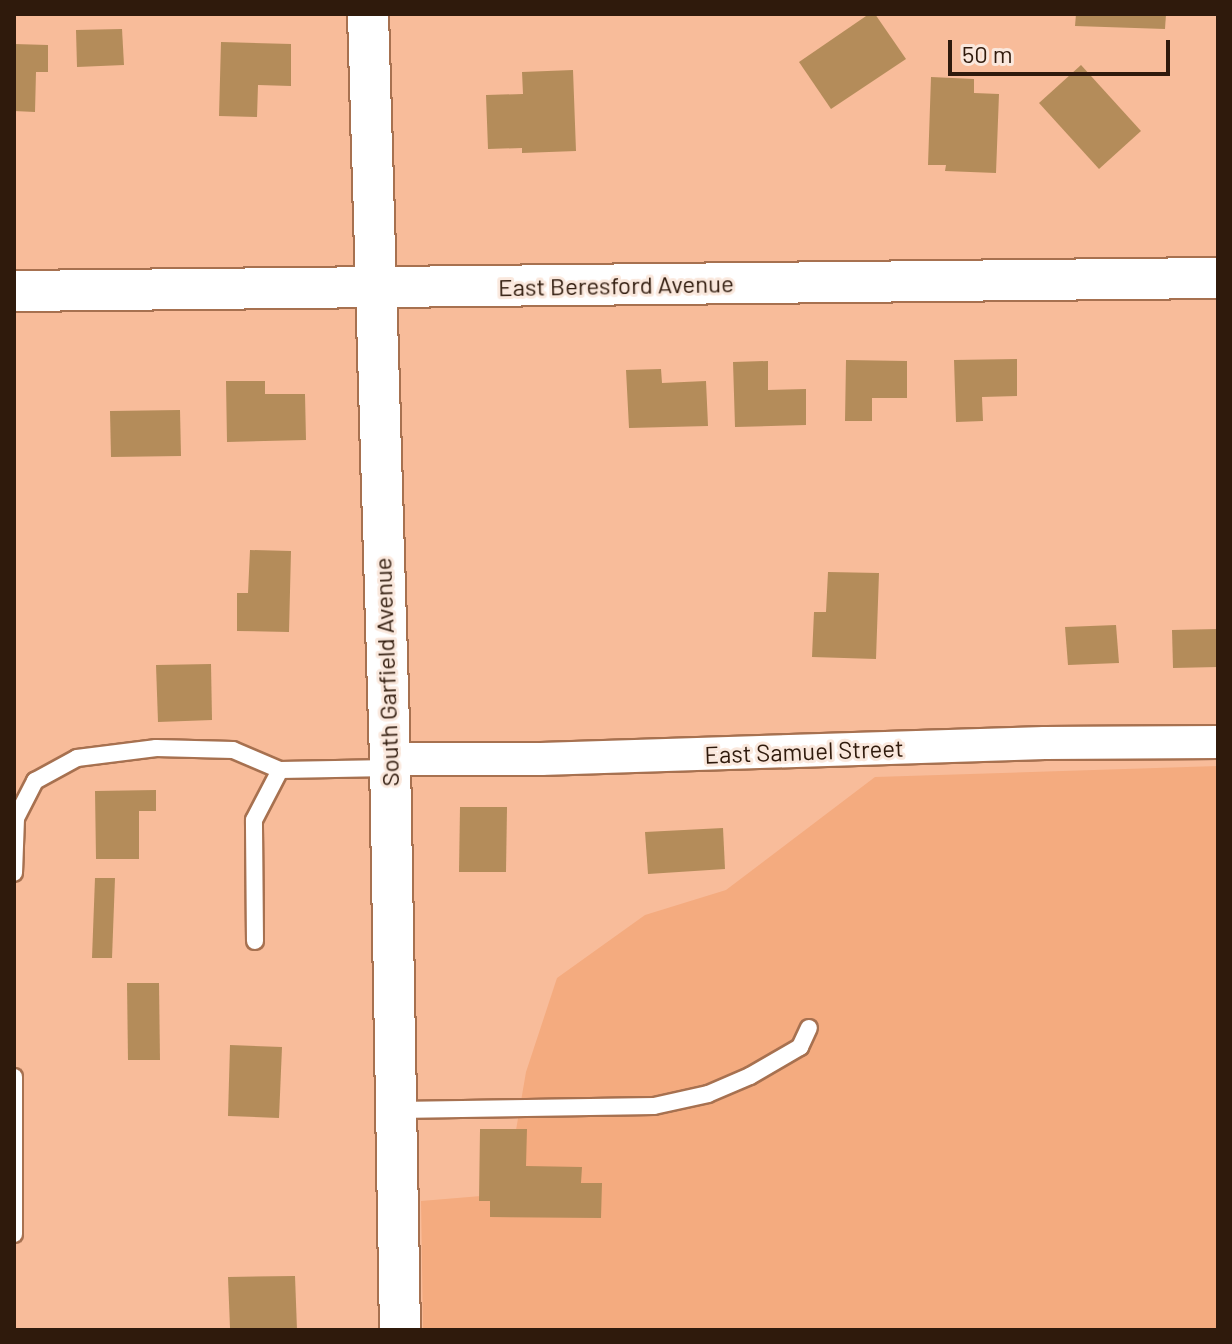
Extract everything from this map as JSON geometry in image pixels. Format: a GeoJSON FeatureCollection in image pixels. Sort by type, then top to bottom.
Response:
{"type":"FeatureCollection","features":[{"type":"Feature","properties":{"kind":"street","name":"South Garfield Avenue"},"geometry":{"type":"LineString","coordinates":[[368,14],[373,287],[390,764],[400,1330]]}},
{"type":"Feature","properties":{"kind":"street","name":"East Beresford Avenue"},"geometry":{"type":"LineString","coordinates":[[14,291],[1218,278]]}},
{"type":"Feature","properties":{"kind":"street","name":"East Samuel Street"},"geometry":{"type":"LineString","coordinates":[[390,764],[1045,743],[1218,742]]}},
{"type":"Feature","properties":{"kind":"lane"},"geometry":{"type":"LineString","coordinates":[[14,873],[16,818],[35,781],[77,758],[156,748],[233,750],[280,770],[390,764]]}},
{"type":"Feature","properties":{"kind":"lane"},"geometry":{"type":"LineString","coordinates":[[255,941],[254,820],[280,770]]}},
{"type":"Feature","properties":{"kind":"lane"},"geometry":{"type":"LineString","coordinates":[[396,1110],[654,1106],[708,1094],[750,1076],[800,1047],[809,1028]]}},
{"type":"Feature","properties":{"kind":"lane"},"geometry":{"type":"LineString","coordinates":[[14,1077],[14,1234]]}},
{"type":"Feature","properties":{"kind":"shaded area"},"geometry":{"type":"Polygon","coordinates":[[[1218,766],[1218,1330],[423,1330],[421,1201],[505,1194],[526,1072],[557,978],[645,915],[726,890],[875,777],[1218,766]]]}},
{"type":"Feature","properties":{"kind":"building"},"geometry":{"type":"Polygon","coordinates":[[[869,14],[875,14],[906,59],[831,109],[799,62],[869,14]]]}},
{"type":"Feature","properties":{"kind":"building"},"geometry":{"type":"Polygon","coordinates":[[[1076,14],[1166,14],[1165,29],[1075,26],[1076,14]]]}},
{"type":"Feature","properties":{"kind":"building"},"geometry":{"type":"Polygon","coordinates":[[[122,29],[124,65],[77,67],[76,30],[122,29]]]}},
{"type":"Feature","properties":{"kind":"building"},"geometry":{"type":"Polygon","coordinates":[[[221,42],[291,44],[291,86],[258,85],[257,117],[219,116],[221,42]]]}},
{"type":"Feature","properties":{"kind":"building"},"geometry":{"type":"Polygon","coordinates":[[[14,44],[48,45],[48,72],[36,72],[35,112],[14,111],[14,44]]]}},
{"type":"Feature","properties":{"kind":"building"},"geometry":{"type":"Polygon","coordinates":[[[1081,65],[1141,131],[1099,169],[1039,103],[1081,65]]]}},
{"type":"Feature","properties":{"kind":"building"},"geometry":{"type":"Polygon","coordinates":[[[573,70],[576,151],[522,153],[522,148],[488,149],[486,95],[523,94],[522,72],[573,70]]]}},
{"type":"Feature","properties":{"kind":"building"},"geometry":{"type":"Polygon","coordinates":[[[931,77],[974,79],[974,93],[999,94],[996,173],[945,171],[946,165],[928,165],[931,77]]]}},
{"type":"Feature","properties":{"kind":"building"},"geometry":{"type":"Polygon","coordinates":[[[1017,359],[1017,396],[982,397],[983,421],[956,422],[954,360],[1017,359]]]}},
{"type":"Feature","properties":{"kind":"building"},"geometry":{"type":"Polygon","coordinates":[[[846,360],[907,361],[907,398],[872,398],[872,421],[845,421],[846,360]]]}},
{"type":"Feature","properties":{"kind":"building"},"geometry":{"type":"Polygon","coordinates":[[[768,361],[768,390],[806,389],[806,425],[735,427],[733,362],[768,361]]]}},
{"type":"Feature","properties":{"kind":"building"},"geometry":{"type":"Polygon","coordinates":[[[661,369],[662,383],[706,381],[708,426],[629,428],[626,370],[661,369]]]}},
{"type":"Feature","properties":{"kind":"building"},"geometry":{"type":"Polygon","coordinates":[[[226,381],[265,381],[265,394],[305,394],[306,440],[227,442],[226,381]]]}},
{"type":"Feature","properties":{"kind":"building"},"geometry":{"type":"Polygon","coordinates":[[[180,410],[181,456],[111,457],[110,411],[180,410]]]}},
{"type":"Feature","properties":{"kind":"building"},"geometry":{"type":"Polygon","coordinates":[[[250,550],[291,551],[289,632],[237,631],[237,593],[248,593],[250,550]]]}},
{"type":"Feature","properties":{"kind":"building"},"geometry":{"type":"Polygon","coordinates":[[[828,572],[879,573],[876,659],[812,657],[814,612],[826,612],[828,572]]]}},
{"type":"Feature","properties":{"kind":"building"},"geometry":{"type":"Polygon","coordinates":[[[1116,625],[1119,663],[1068,665],[1065,627],[1116,625]]]}},
{"type":"Feature","properties":{"kind":"building"},"geometry":{"type":"Polygon","coordinates":[[[1218,629],[1218,667],[1173,668],[1172,630],[1218,629]]]}},
{"type":"Feature","properties":{"kind":"building"},"geometry":{"type":"Polygon","coordinates":[[[211,664],[212,720],[158,722],[156,665],[211,664]]]}},
{"type":"Feature","properties":{"kind":"building"},"geometry":{"type":"Polygon","coordinates":[[[156,790],[156,811],[139,811],[139,859],[96,859],[95,791],[156,790]]]}},
{"type":"Feature","properties":{"kind":"building"},"geometry":{"type":"Polygon","coordinates":[[[460,807],[507,807],[506,872],[459,872],[460,807]]]}},
{"type":"Feature","properties":{"kind":"building"},"geometry":{"type":"Polygon","coordinates":[[[723,828],[725,869],[648,874],[645,832],[723,828]]]}},
{"type":"Feature","properties":{"kind":"building"},"geometry":{"type":"Polygon","coordinates":[[[95,878],[115,878],[112,958],[92,958],[95,878]]]}},
{"type":"Feature","properties":{"kind":"building"},"geometry":{"type":"Polygon","coordinates":[[[127,983],[159,983],[160,1060],[128,1060],[127,983]]]}},
{"type":"Feature","properties":{"kind":"building"},"geometry":{"type":"Polygon","coordinates":[[[230,1045],[282,1047],[279,1118],[228,1116],[230,1045]]]}},
{"type":"Feature","properties":{"kind":"building"},"geometry":{"type":"Polygon","coordinates":[[[480,1129],[527,1129],[526,1166],[582,1167],[581,1183],[602,1183],[601,1218],[490,1217],[490,1201],[479,1201],[480,1129]]]}},
{"type":"Feature","properties":{"kind":"building"},"geometry":{"type":"Polygon","coordinates":[[[295,1276],[297,1330],[230,1328],[228,1277],[295,1276]]]}}]}
